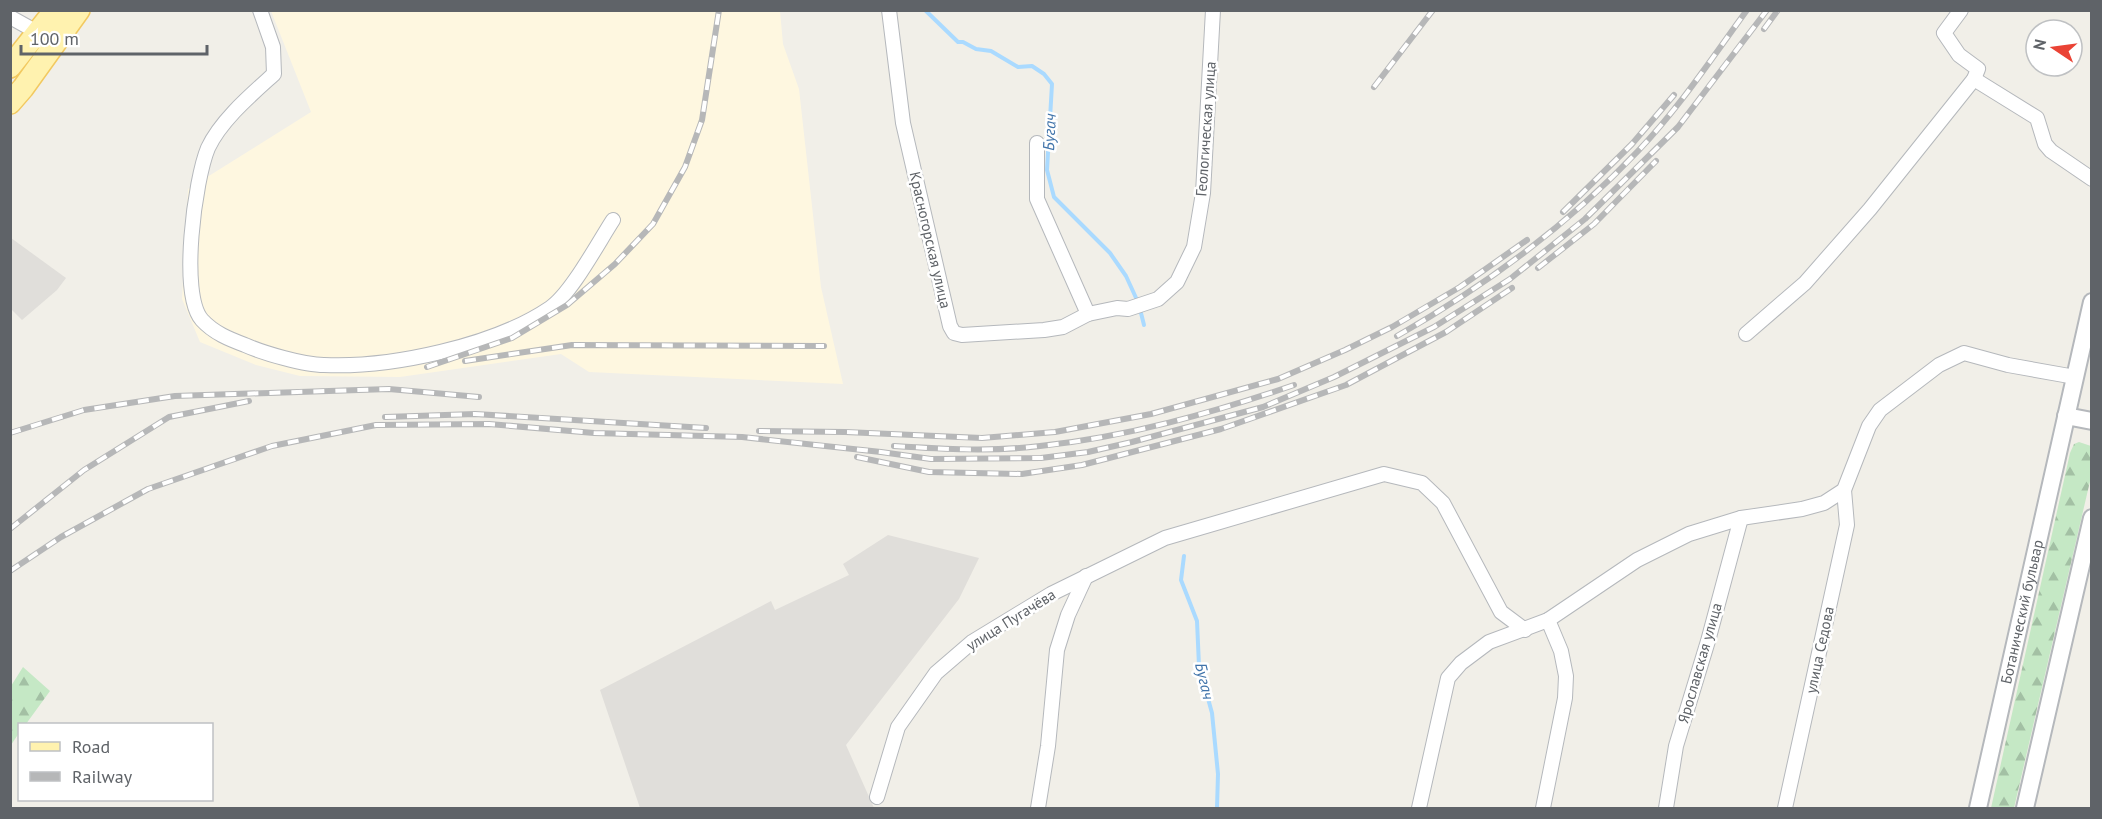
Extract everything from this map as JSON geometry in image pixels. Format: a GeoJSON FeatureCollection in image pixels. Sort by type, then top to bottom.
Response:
{"type":"FeatureCollection","features":[{"type":"Feature","properties":{"kind":"main road"},"geometry":{"type":"LineString","coordinates":[[10,67],[55,10]]}},
{"type":"Feature","properties":{"kind":"main road"},"geometry":{"type":"LineString","coordinates":[[10,103],[79,10]]}},
{"type":"Feature","properties":{"kind":"street"},"geometry":{"type":"LineString","coordinates":[[260,10],[273,47],[274,74],[234,111],[209,147],[197,189],[189,266],[195,307],[201,319],[217,334],[260,352],[322,366],[376,363],[460,348],[512,328],[551,307],[573,284],[613,220]]}},
{"type":"Feature","properties":{"kind":"street","name":"Красногорская улица"},"geometry":{"type":"LineString","coordinates":[[889,10],[903,123],[950,326],[954,333],[962,335],[1063,327],[1088,314],[1117,308],[1128,309],[1158,299],[1177,282],[1194,247]]}},
{"type":"Feature","properties":{"kind":"street","name":"Геологическая улица"},"geometry":{"type":"LineString","coordinates":[[1194,247],[1203,193],[1213,10]]}},
{"type":"Feature","properties":{"kind":"street"},"geometry":{"type":"LineString","coordinates":[[1746,334],[1805,283],[1863,218],[1974,79],[1978,69],[1959,55],[1944,33],[1961,10]]}},
{"type":"Feature","properties":{"kind":"street"},"geometry":{"type":"LineString","coordinates":[[10,17],[37,32]]}},
{"type":"Feature","properties":{"kind":"street"},"geometry":{"type":"LineString","coordinates":[[1974,79],[2037,118],[2045,144],[2051,151],[2091,179]]}},
{"type":"Feature","properties":{"kind":"street"},"geometry":{"type":"LineString","coordinates":[[1038,142],[1037,199],[1088,314]]}},
{"type":"Feature","properties":{"kind":"street","name":"Ботанический бульвар"},"geometry":{"type":"LineString","coordinates":[[1978,808],[2091,302]]}},
{"type":"Feature","properties":{"kind":"street"},"geometry":{"type":"LineString","coordinates":[[1419,808],[1448,678],[1461,663],[1489,642],[1548,620],[1637,560],[1689,534],[1741,518],[1802,509],[1824,503],[1844,490],[1869,426],[1880,410],[1939,365],[1964,353],[2008,365],[2075,377]]}},
{"type":"Feature","properties":{"kind":"street"},"geometry":{"type":"LineString","coordinates":[[2066,416],[2091,421]]}},
{"type":"Feature","properties":{"kind":"street","name":"улица Пугачёва"},"geometry":{"type":"LineString","coordinates":[[877,797],[898,727],[936,674],[972,642],[1051,594],[1165,538],[1384,474],[1422,483],[1443,503],[1501,612],[1524,630]]}},
{"type":"Feature","properties":{"kind":"street","name":"улица Седова"},"geometry":{"type":"LineString","coordinates":[[1785,808],[1847,525],[1844,490]]}},
{"type":"Feature","properties":{"kind":"street","name":"Ярославская улица"},"geometry":{"type":"LineString","coordinates":[[1666,808],[1676,746],[1708,641],[1741,518]]}},
{"type":"Feature","properties":{"kind":"street"},"geometry":{"type":"LineString","coordinates":[[2025,808],[2091,518]]}},
{"type":"Feature","properties":{"kind":"street","name":"улица Пугачёва"},"geometry":{"type":"LineString","coordinates":[[1038,808],[1048,746],[1057,650],[1068,615],[1086,576]]}},
{"type":"Feature","properties":{"kind":"street"},"geometry":{"type":"LineString","coordinates":[[1543,808],[1565,698],[1566,676],[1561,651],[1548,620]]}},
{"type":"Feature","properties":{"kind":"shaded area"},"geometry":{"type":"Polygon","coordinates":[[[271,11],[780,11],[783,44],[799,89],[821,287],[843,384],[589,372],[561,354],[400,377],[300,376],[256,365],[200,342],[182,299],[188,189],[311,112],[271,11]]]}},
{"type":"Feature","properties":{"kind":"shaded area"},"geometry":{"type":"Polygon","coordinates":[[[11,238],[66,278],[57,290],[22,320],[11,309],[11,238]]]}},
{"type":"Feature","properties":{"kind":"shaded area"},"geometry":{"type":"Polygon","coordinates":[[[888,535],[979,558],[959,599],[846,745],[874,808],[640,808],[600,690],[771,601],[775,610],[849,575],[843,564],[888,535]]]}},
{"type":"Feature","properties":{"kind":"green space"},"geometry":{"type":"Polygon","coordinates":[[[2079,442],[2091,446],[2091,477],[2014,808],[1991,808],[2070,453],[2074,444],[2079,442]]]}},
{"type":"Feature","properties":{"kind":"green space"},"geometry":{"type":"Polygon","coordinates":[[[23,667],[50,691],[27,723],[18,723],[18,734],[11,745],[11,686],[23,667]]]}},
{"type":"Feature","properties":{"kind":"waterway","name":"Бугач"},"geometry":{"type":"LineString","coordinates":[[925,10],[958,42],[963,42],[976,49],[991,51],[1018,67],[1032,66],[1044,74],[1052,84],[1047,170],[1054,197],[1110,253],[1126,276],[1137,300]]}},
{"type":"Feature","properties":{"kind":"waterway"},"geometry":{"type":"LineString","coordinates":[[1141,313],[1144,325]]}},
{"type":"Feature","properties":{"kind":"waterway","name":"Бугач"},"geometry":{"type":"LineString","coordinates":[[1184,556],[1181,580],[1197,621],[1199,666],[1212,713],[1218,774],[1217,808]]}},
{"type":"Feature","properties":{"kind":"railway"},"geometry":{"type":"LineString","coordinates":[[427,367],[512,338],[567,305],[615,264],[653,224],[685,167],[702,120],[719,10]]}},
{"type":"Feature","properties":{"kind":"railway"},"geometry":{"type":"LineString","coordinates":[[1374,87],[1433,10]]}},
{"type":"Feature","properties":{"kind":"railway"},"geometry":{"type":"LineString","coordinates":[[1397,336],[1493,275],[1554,229],[1611,178],[1667,118],[1747,10]]}},
{"type":"Feature","properties":{"kind":"railway"},"geometry":{"type":"LineString","coordinates":[[10,571],[61,537],[148,489],[272,446],[376,425],[489,424],[594,433],[742,437],[931,459],[1041,458],[1088,452],[1132,442],[1263,407],[1334,377],[1434,327],[1510,279],[1585,219],[1678,127],[1767,10]]}},
{"type":"Feature","properties":{"kind":"railway"},"geometry":{"type":"LineString","coordinates":[[1764,29],[1778,10]]}},
{"type":"Feature","properties":{"kind":"railway"},"geometry":{"type":"LineString","coordinates":[[1563,212],[1632,144],[1674,95]]}},
{"type":"Feature","properties":{"kind":"railway"},"geometry":{"type":"LineString","coordinates":[[1538,268],[1594,224],[1656,161]]}},
{"type":"Feature","properties":{"kind":"railway"},"geometry":{"type":"LineString","coordinates":[[759,431],[982,438],[1055,432],[1151,414],[1278,379],[1345,350],[1392,327],[1460,287],[1527,240]]}},
{"type":"Feature","properties":{"kind":"railway"},"geometry":{"type":"LineString","coordinates":[[857,457],[929,472],[1022,474],[1082,465],[1221,429],[1346,385],[1446,332],[1512,288]]}},
{"type":"Feature","properties":{"kind":"railway"},"geometry":{"type":"LineString","coordinates":[[465,361],[572,345],[824,346]]}},
{"type":"Feature","properties":{"kind":"railway"},"geometry":{"type":"LineString","coordinates":[[894,446],[985,449],[1022,448],[1073,442],[1169,423],[1294,385]]}},
{"type":"Feature","properties":{"kind":"railway"},"geometry":{"type":"LineString","coordinates":[[10,433],[84,410],[175,396],[389,389],[479,397]]}},
{"type":"Feature","properties":{"kind":"railway"},"geometry":{"type":"LineString","coordinates":[[10,529],[84,470],[169,417],[249,401]]}},
{"type":"Feature","properties":{"kind":"railway"},"geometry":{"type":"LineString","coordinates":[[385,417],[475,414],[706,428]]}}]}
